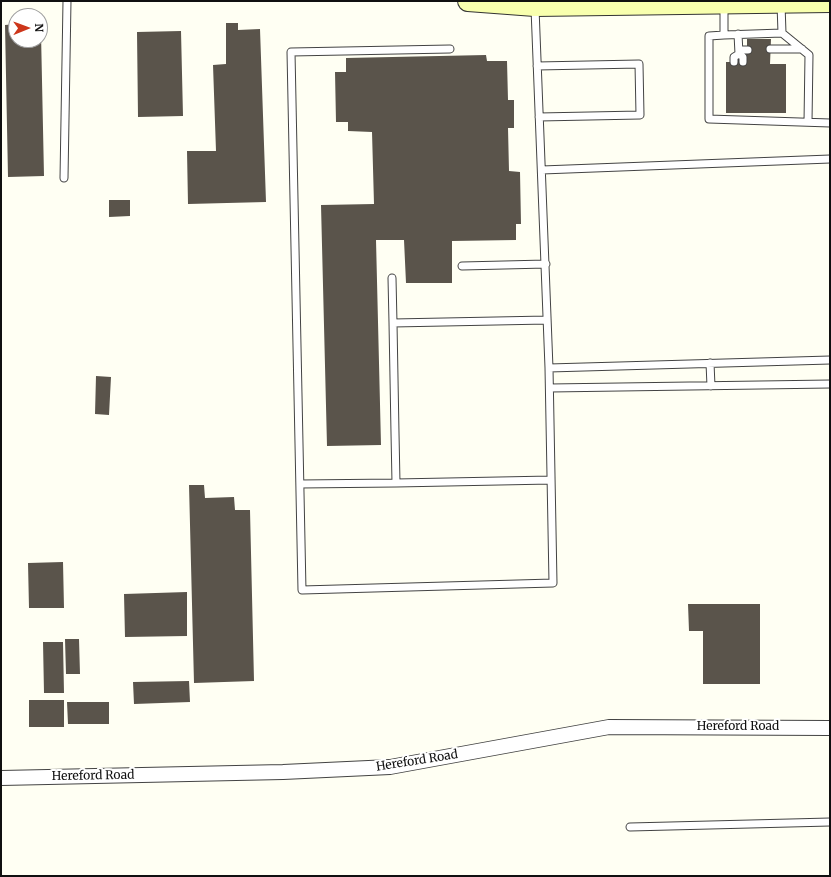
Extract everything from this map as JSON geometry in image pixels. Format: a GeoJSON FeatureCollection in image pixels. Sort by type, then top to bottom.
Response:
{"type":"FeatureCollection","features":[{"type":"Feature","properties":{"kind":"main road"},"geometry":{"type":"LineString","coordinates":[[468,1],[535,6],[830,2]]}},
{"type":"Feature","properties":{"kind":"street","name":"Hereford Road"},"geometry":{"type":"LineString","coordinates":[[1,778],[283,772],[390,767],[609,727],[830,728]]}},
{"type":"Feature","properties":{"kind":"lane"},"geometry":{"type":"LineString","coordinates":[[64,178],[67,1]]}},
{"type":"Feature","properties":{"kind":"lane"},"geometry":{"type":"LineString","coordinates":[[781,2],[782,33]]}},
{"type":"Feature","properties":{"kind":"lane"},"geometry":{"type":"LineString","coordinates":[[724,3],[724,35]]}},
{"type":"Feature","properties":{"kind":"lane"},"geometry":{"type":"LineString","coordinates":[[450,49],[291,52],[302,590],[553,583],[550,388],[535,6]]}},
{"type":"Feature","properties":{"kind":"lane"},"geometry":{"type":"LineString","coordinates":[[808,122],[810,55],[782,33],[709,36],[709,119],[744,116],[808,122],[830,123]]}},
{"type":"Feature","properties":{"kind":"lane"},"geometry":{"type":"LineString","coordinates":[[738,34],[739,52],[743,57],[743,62]]}},
{"type":"Feature","properties":{"kind":"lane"},"geometry":{"type":"LineString","coordinates":[[770,49],[802,49]]}},
{"type":"Feature","properties":{"kind":"lane"},"geometry":{"type":"LineString","coordinates":[[734,62],[734,57],[739,52],[748,50]]}},
{"type":"Feature","properties":{"kind":"lane"},"geometry":{"type":"LineString","coordinates":[[537,66],[639,64],[640,115],[539,117]]}},
{"type":"Feature","properties":{"kind":"lane"},"geometry":{"type":"LineString","coordinates":[[542,170],[830,159]]}},
{"type":"Feature","properties":{"kind":"lane"},"geometry":{"type":"LineString","coordinates":[[462,266],[546,264]]}},
{"type":"Feature","properties":{"kind":"lane"},"geometry":{"type":"LineString","coordinates":[[392,278],[396,483]]}},
{"type":"Feature","properties":{"kind":"lane"},"geometry":{"type":"LineString","coordinates":[[393,322],[547,320]]}},
{"type":"Feature","properties":{"kind":"lane"},"geometry":{"type":"LineString","coordinates":[[549,368],[830,360]]}},
{"type":"Feature","properties":{"kind":"lane"},"geometry":{"type":"LineString","coordinates":[[710,363],[711,386]]}},
{"type":"Feature","properties":{"kind":"lane"},"geometry":{"type":"LineString","coordinates":[[550,388],[830,384]]}},
{"type":"Feature","properties":{"kind":"lane"},"geometry":{"type":"LineString","coordinates":[[300,484],[551,480]]}},
{"type":"Feature","properties":{"kind":"lane"},"geometry":{"type":"LineString","coordinates":[[630,827],[830,822]]}},
{"type":"Feature","properties":{"kind":"building"},"geometry":{"type":"Polygon","coordinates":[[[226,23],[238,23],[238,30],[260,29],[266,202],[188,204],[187,151],[216,151],[213,65],[226,64],[226,23]]]}},
{"type":"Feature","properties":{"kind":"building"},"geometry":{"type":"Polygon","coordinates":[[[5,25],[8,25],[8,48],[41,48],[44,176],[8,177],[5,25]]]}},
{"type":"Feature","properties":{"kind":"building"},"geometry":{"type":"Polygon","coordinates":[[[181,31],[183,116],[138,117],[137,32],[181,31]]]}},
{"type":"Feature","properties":{"kind":"building"},"geometry":{"type":"Polygon","coordinates":[[[747,39],[771,39],[770,64],[786,64],[786,113],[726,113],[726,62],[747,62],[747,39]]]}},
{"type":"Feature","properties":{"kind":"building"},"geometry":{"type":"Polygon","coordinates":[[[486,55],[487,61],[507,61],[508,100],[514,100],[514,128],[508,128],[509,171],[520,172],[521,224],[516,224],[516,240],[452,241],[452,283],[406,283],[404,240],[376,240],[381,445],[327,446],[321,205],[374,204],[372,132],[348,131],[348,122],[336,122],[335,72],[346,72],[346,58],[486,55]]]}},
{"type":"Feature","properties":{"kind":"building"},"geometry":{"type":"Polygon","coordinates":[[[109,200],[130,200],[130,216],[109,217],[109,200]]]}},
{"type":"Feature","properties":{"kind":"building"},"geometry":{"type":"Polygon","coordinates":[[[96,376],[111,377],[109,415],[95,414],[96,376]]]}},
{"type":"Feature","properties":{"kind":"building"},"geometry":{"type":"Polygon","coordinates":[[[189,485],[204,485],[205,498],[234,497],[235,510],[250,510],[254,681],[194,683],[189,485]]]}},
{"type":"Feature","properties":{"kind":"building"},"geometry":{"type":"Polygon","coordinates":[[[63,562],[64,608],[29,608],[28,563],[63,562]]]}},
{"type":"Feature","properties":{"kind":"building"},"geometry":{"type":"Polygon","coordinates":[[[187,592],[187,636],[125,637],[124,594],[187,592]]]}},
{"type":"Feature","properties":{"kind":"building"},"geometry":{"type":"Polygon","coordinates":[[[688,604],[760,604],[760,684],[703,684],[703,631],[689,631],[688,604]]]}},
{"type":"Feature","properties":{"kind":"building"},"geometry":{"type":"Polygon","coordinates":[[[65,639],[79,639],[80,674],[66,674],[65,639]]]}},
{"type":"Feature","properties":{"kind":"building"},"geometry":{"type":"Polygon","coordinates":[[[43,642],[63,642],[64,693],[44,693],[43,642]]]}},
{"type":"Feature","properties":{"kind":"building"},"geometry":{"type":"Polygon","coordinates":[[[189,681],[190,702],[134,704],[133,682],[189,681]]]}},
{"type":"Feature","properties":{"kind":"building"},"geometry":{"type":"Polygon","coordinates":[[[29,700],[64,700],[64,727],[29,727],[29,700]]]}},
{"type":"Feature","properties":{"kind":"building"},"geometry":{"type":"Polygon","coordinates":[[[67,702],[109,702],[109,724],[68,724],[67,702]]]}}]}
